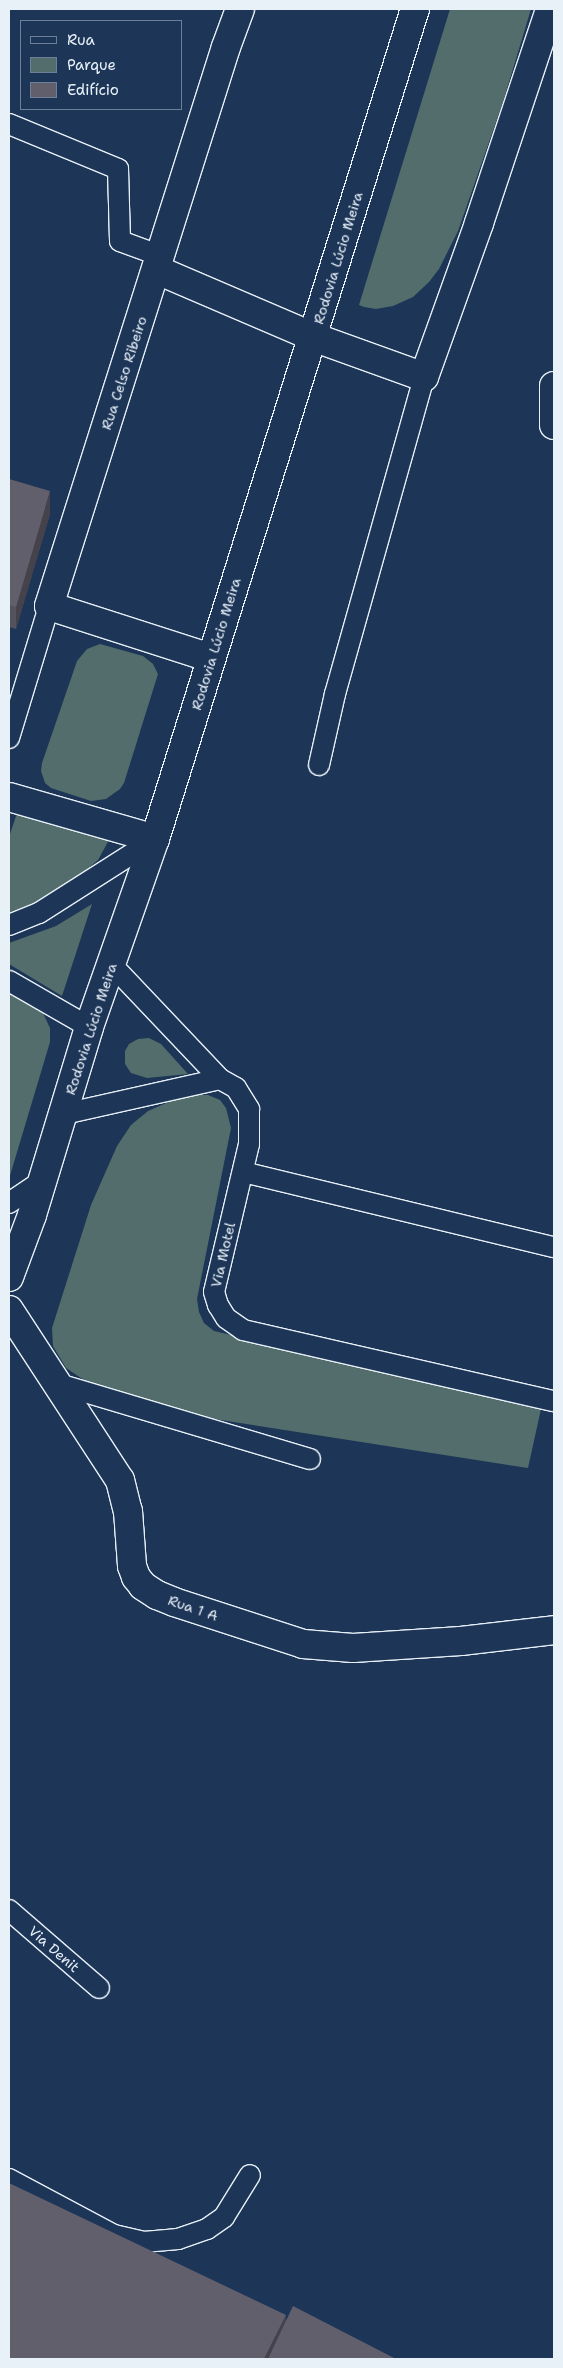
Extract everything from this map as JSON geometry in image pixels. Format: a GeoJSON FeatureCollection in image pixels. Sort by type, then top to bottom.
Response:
{"type":"FeatureCollection","features":[{"type":"Feature","properties":{"kind":"street","name":"Rua Celso Ribeiro"},"geometry":{"type":"LineString","coordinates":[[49,606],[226,47],[240,9]]}},
{"type":"Feature","properties":{"kind":"street","name":"Rodovia Lúcio Meira"},"geometry":{"type":"LineString","coordinates":[[9,1276],[44,1177],[89,1027],[155,839],[415,9]]}},
{"type":"Feature","properties":{"kind":"street"},"geometry":{"type":"LineString","coordinates":[[159,263],[313,337],[424,377],[479,223],[550,9]]}},
{"type":"Feature","properties":{"kind":"street"},"geometry":{"type":"LineString","coordinates":[[554,386],[554,425]]}},
{"type":"Feature","properties":{"kind":"street"},"geometry":{"type":"LineString","coordinates":[[49,606],[211,658]]}},
{"type":"Feature","properties":{"kind":"street"},"geometry":{"type":"LineString","coordinates":[[9,797],[155,839]]}},
{"type":"Feature","properties":{"kind":"street","name":"Rua 1 A"},"geometry":{"type":"LineString","coordinates":[[9,1310],[55,1383],[107,1457],[120,1480],[128,1511],[132,1566],[136,1577],[143,1586],[157,1595],[230,1621],[311,1645],[353,1648],[462,1642],[554,1630]]}},
{"type":"Feature","properties":{"kind":"lane"},"geometry":{"type":"LineString","coordinates":[[9,124],[118,168],[120,241],[159,263]]}},
{"type":"Feature","properties":{"kind":"lane"},"geometry":{"type":"LineString","coordinates":[[319,764],[336,694],[424,377]]}},
{"type":"Feature","properties":{"kind":"lane","name":"Rua Celso Ribeiro"},"geometry":{"type":"LineString","coordinates":[[9,738],[15,691],[49,606]]}},
{"type":"Feature","properties":{"kind":"lane"},"geometry":{"type":"LineString","coordinates":[[9,924],[39,913],[155,839]]}},
{"type":"Feature","properties":{"kind":"lane","name":"Via Motel"},"geometry":{"type":"LineString","coordinates":[[111,964],[220,1079],[236,1088],[249,1110],[249,1144],[214,1292],[221,1312],[236,1327],[554,1400]]}},
{"type":"Feature","properties":{"kind":"lane"},"geometry":{"type":"LineString","coordinates":[[9,981],[89,1027]]}},
{"type":"Feature","properties":{"kind":"lane"},"geometry":{"type":"LineString","coordinates":[[64,1114],[220,1079]]}},
{"type":"Feature","properties":{"kind":"lane"},"geometry":{"type":"LineString","coordinates":[[243,1172],[554,1247]]}},
{"type":"Feature","properties":{"kind":"lane"},"geometry":{"type":"LineString","coordinates":[[9,1202],[21,1196],[44,1177]]}},
{"type":"Feature","properties":{"kind":"lane"},"geometry":{"type":"LineString","coordinates":[[55,1383],[310,1459]]}},
{"type":"Feature","properties":{"kind":"lane","name":"Via Denit"},"geometry":{"type":"LineString","coordinates":[[9,1910],[99,1988]]}},
{"type":"Feature","properties":{"kind":"lane"},"geometry":{"type":"LineString","coordinates":[[9,2179],[114,2235],[144,2242],[178,2239],[207,2229],[224,2217],[250,2174]]}},
{"type":"Feature","properties":{"kind":"green space"},"geometry":{"type":"Polygon","coordinates":[[[450,9],[531,9],[503,102],[458,231],[439,269],[429,282],[413,297],[393,306],[376,309],[364,307],[359,305],[450,9]]]}},
{"type":"Feature","properties":{"kind":"green space"},"geometry":{"type":"Polygon","coordinates":[[[100,644],[143,656],[153,664],[158,674],[124,783],[120,789],[106,799],[91,801],[51,788],[45,783],[41,771],[42,763],[77,661],[87,649],[100,644]]]}},
{"type":"Feature","properties":{"kind":"green space"},"geometry":{"type":"Polygon","coordinates":[[[17,813],[109,840],[98,860],[73,881],[24,909],[9,913],[9,837],[17,813]]]}},
{"type":"Feature","properties":{"kind":"green space"},"geometry":{"type":"Polygon","coordinates":[[[92,904],[62,996],[9,964],[9,943],[56,926],[92,904]]]}},
{"type":"Feature","properties":{"kind":"green space"},"geometry":{"type":"Polygon","coordinates":[[[9,992],[42,1011],[50,1028],[50,1042],[9,1179],[9,992]]]}},
{"type":"Feature","properties":{"kind":"green space"},"geometry":{"type":"Polygon","coordinates":[[[149,1038],[161,1044],[188,1074],[147,1078],[131,1073],[125,1064],[125,1051],[129,1044],[138,1039],[149,1038]]]}},
{"type":"Feature","properties":{"kind":"green space"},"geometry":{"type":"Polygon","coordinates":[[[191,1095],[208,1095],[220,1100],[226,1108],[231,1128],[197,1299],[199,1312],[204,1323],[214,1331],[541,1409],[528,1468],[182,1414],[90,1384],[66,1368],[53,1346],[52,1328],[91,1205],[117,1146],[131,1125],[148,1111],[191,1095]]]}},
{"type":"Feature","properties":{"kind":"building"},"geometry":{"type":"Polygon","coordinates":[[[9,479],[50,491],[16,607],[9,605],[9,479]]]}},
{"type":"Feature","properties":{"kind":"building"},"geometry":{"type":"Polygon","coordinates":[[[9,2183],[286,2315],[264,2359],[9,2359],[9,2183]]]}},
{"type":"Feature","properties":{"kind":"building"},"geometry":{"type":"Polygon","coordinates":[[[293,2306],[396,2359],[268,2359],[293,2306]]]}}]}
